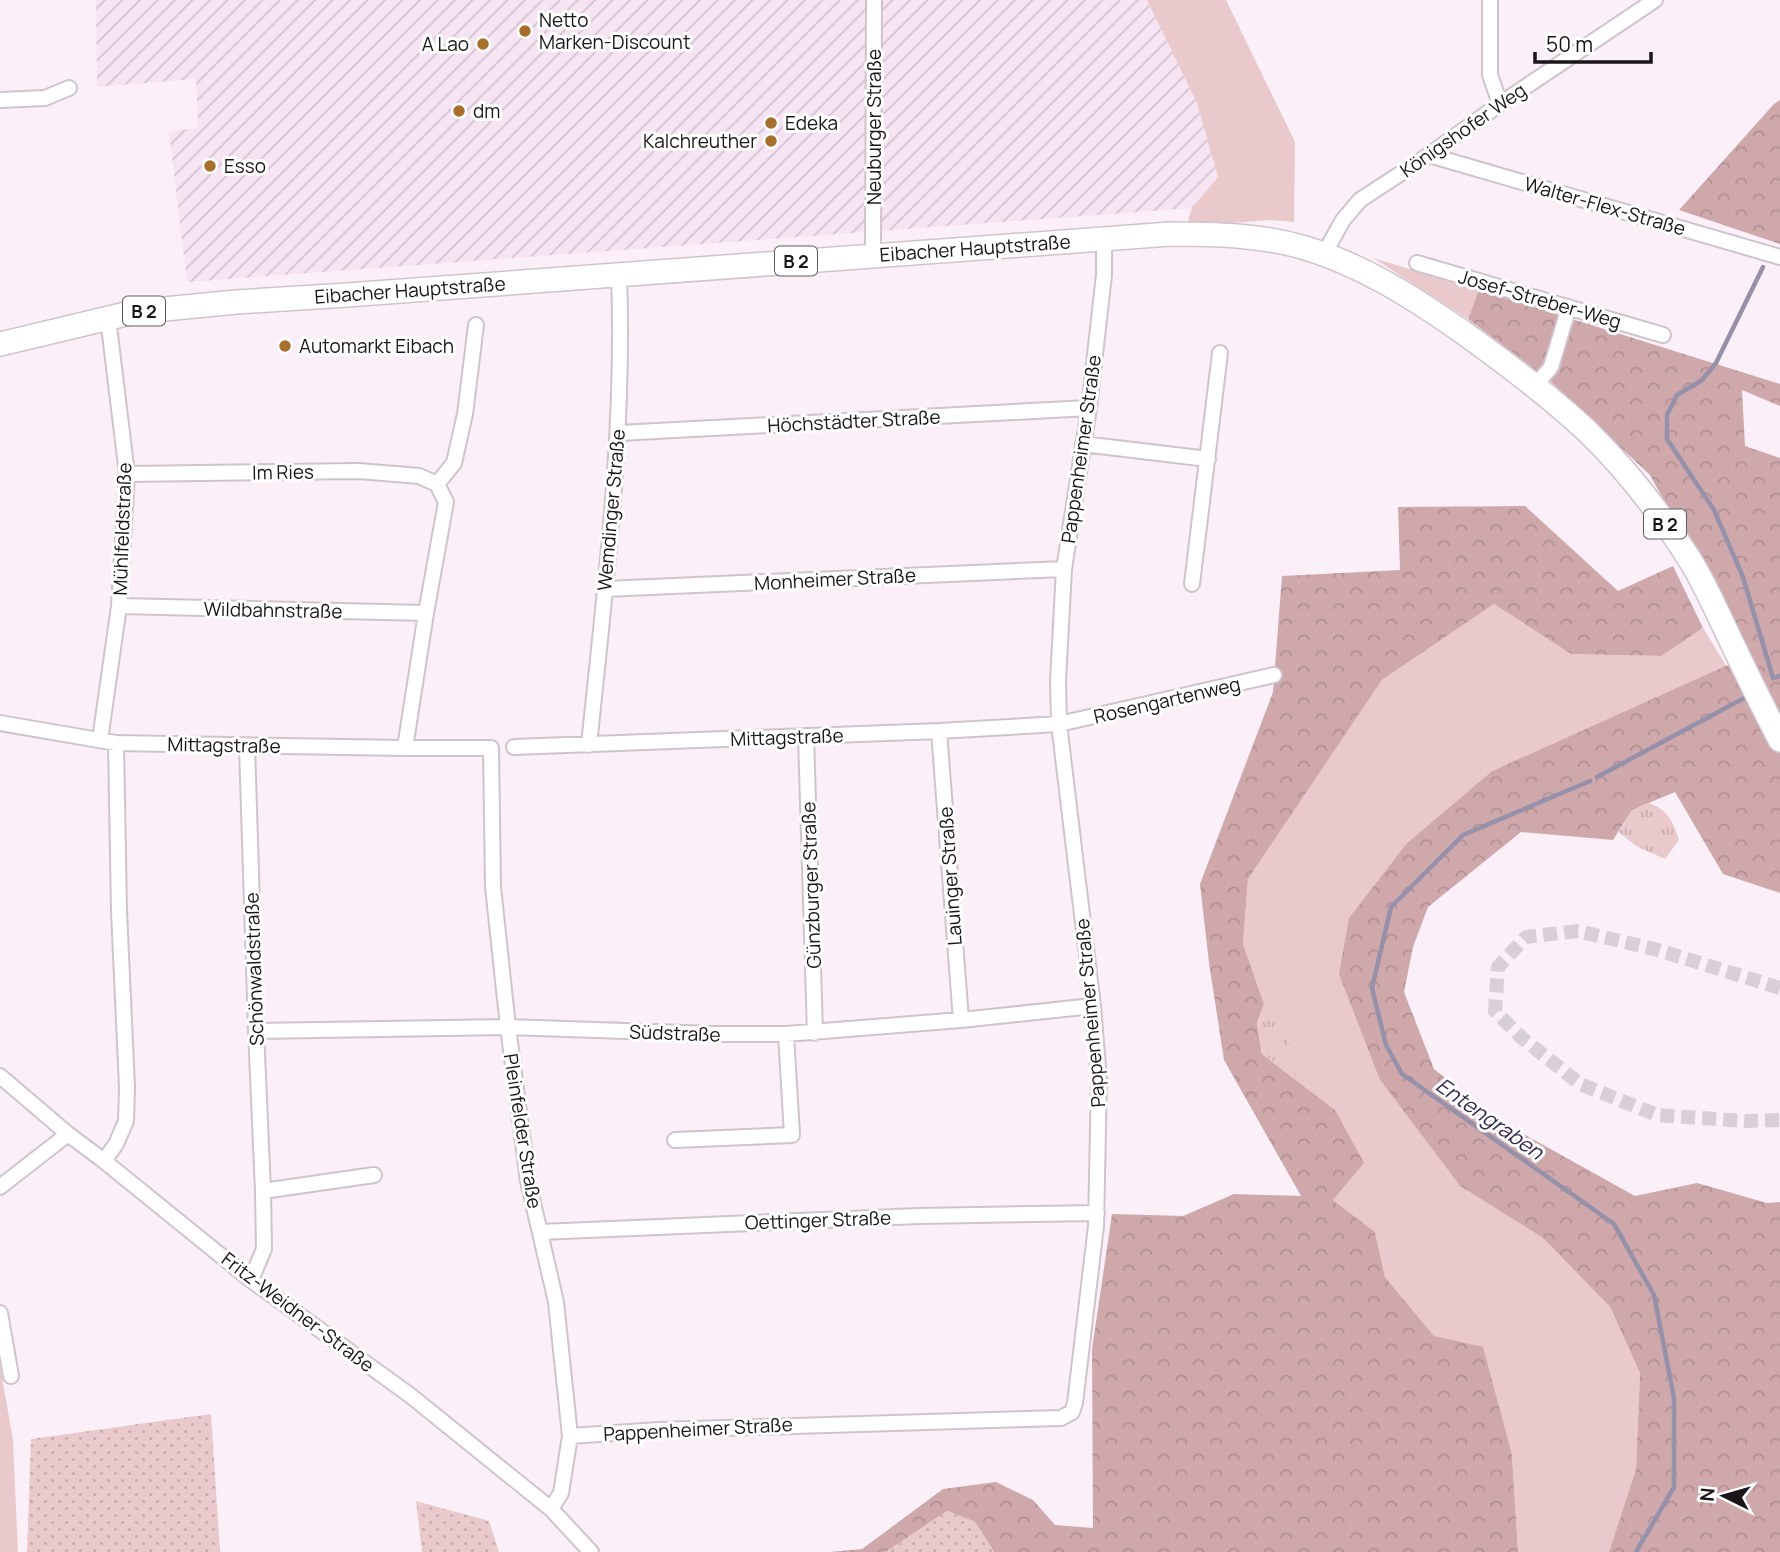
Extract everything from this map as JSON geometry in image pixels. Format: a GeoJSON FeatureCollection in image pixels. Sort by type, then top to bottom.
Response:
{"type":"FeatureCollection","features":[{"type":"Feature","properties":{"kind":"main road","name":"Eibacher Hauptstraße"},"geometry":{"type":"LineString","coordinates":[[0,344],[108,318],[168,308],[236,302],[1170,234],[1275,241],[1324,254],[1404,293],[1480,344],[1535,386],[1588,432],[1661,516],[1691,562],[1780,740]]}},
{"type":"Feature","properties":{"kind":"street","name":"Neuburger Straße"},"geometry":{"type":"LineString","coordinates":[[873,255],[874,0]]}},
{"type":"Feature","properties":{"kind":"street"},"geometry":{"type":"LineString","coordinates":[[1490,0],[1490,75],[1500,104]]}},
{"type":"Feature","properties":{"kind":"street","name":"Königshofer Weg"},"geometry":{"type":"LineString","coordinates":[[1324,254],[1343,220],[1360,200],[1655,0]]}},
{"type":"Feature","properties":{"kind":"street"},"geometry":{"type":"LineString","coordinates":[[0,100],[45,98],[69,88]]}},
{"type":"Feature","properties":{"kind":"street","name":"Walter-Flex-Straße"},"geometry":{"type":"LineString","coordinates":[[1429,155],[1780,257]]}},
{"type":"Feature","properties":{"kind":"street","name":"Pappenheimer Straße"},"geometry":{"type":"LineString","coordinates":[[570,1436],[715,1428],[1061,1418],[1072,1412],[1097,1213],[1099,1079],[1093,1006],[1059,724],[1058,681],[1064,569],[1089,408],[1104,275],[1104,238]]}},
{"type":"Feature","properties":{"kind":"street","name":"Josef-Streber-Weg"},"geometry":{"type":"LineString","coordinates":[[1417,263],[1663,335]]}},
{"type":"Feature","properties":{"kind":"street","name":"Wemdinger Straße"},"geometry":{"type":"LineString","coordinates":[[589,745],[619,433],[619,274]]}},
{"type":"Feature","properties":{"kind":"street"},"geometry":{"type":"LineString","coordinates":[[1535,386],[1551,367],[1569,307]]}},
{"type":"Feature","properties":{"kind":"street","name":"Mühlfeldstraße"},"geometry":{"type":"LineString","coordinates":[[100,740],[119,606],[127,474],[108,318]]}},
{"type":"Feature","properties":{"kind":"street"},"geometry":{"type":"LineString","coordinates":[[405,748],[446,502],[437,484],[454,463],[465,414],[476,325]]}},
{"type":"Feature","properties":{"kind":"street"},"geometry":{"type":"LineString","coordinates":[[1192,584],[1220,353]]}},
{"type":"Feature","properties":{"kind":"street","name":"Höchstädter Straße"},"geometry":{"type":"LineString","coordinates":[[619,433],[1089,408]]}},
{"type":"Feature","properties":{"kind":"street"},"geometry":{"type":"LineString","coordinates":[[1083,444],[1208,458]]}},
{"type":"Feature","properties":{"kind":"street","name":"Im Ries"},"geometry":{"type":"LineString","coordinates":[[127,474],[359,471],[419,476],[437,484]]}},
{"type":"Feature","properties":{"kind":"street","name":"Monheimer Straße"},"geometry":{"type":"LineString","coordinates":[[605,589],[1064,569]]}},
{"type":"Feature","properties":{"kind":"street","name":"Wildbahnstraße"},"geometry":{"type":"LineString","coordinates":[[119,606],[426,613]]}},
{"type":"Feature","properties":{"kind":"street","name":"Rosengartenweg"},"geometry":{"type":"LineString","coordinates":[[1059,724],[1274,675]]}},
{"type":"Feature","properties":{"kind":"street","name":"Mittagstraße"},"geometry":{"type":"LineString","coordinates":[[0,723],[116,743],[491,748]]}},
{"type":"Feature","properties":{"kind":"street","name":"Mittagstraße"},"geometry":{"type":"LineString","coordinates":[[514,747],[1059,724]]}},
{"type":"Feature","properties":{"kind":"street","name":"Lauinger Straße"},"geometry":{"type":"LineString","coordinates":[[939,731],[961,1020]]}},
{"type":"Feature","properties":{"kind":"street","name":"Günzburger Straße"},"geometry":{"type":"LineString","coordinates":[[806,736],[815,1033]]}},
{"type":"Feature","properties":{"kind":"street"},"geometry":{"type":"LineString","coordinates":[[104,1161],[117,1144],[126,1121],[127,1087],[119,911],[116,743]]}},
{"type":"Feature","properties":{"kind":"street","name":"Schönwaldstraße"},"geometry":{"type":"LineString","coordinates":[[247,746],[264,1249],[251,1280]]}},
{"type":"Feature","properties":{"kind":"street","name":"Pleinfelder Straße"},"geometry":{"type":"LineString","coordinates":[[491,748],[493,887],[508,1027],[528,1181],[556,1302],[570,1436],[561,1493],[551,1509]]}},
{"type":"Feature","properties":{"kind":"street","name":"Südstraße"},"geometry":{"type":"LineString","coordinates":[[256,1031],[508,1027],[786,1034],[1093,1006]]}},
{"type":"Feature","properties":{"kind":"street"},"geometry":{"type":"LineString","coordinates":[[675,1140],[792,1135],[786,1034]]}},
{"type":"Feature","properties":{"kind":"street","name":"Fritz-Weidner-Straße"},"geometry":{"type":"LineString","coordinates":[[0,1076],[68,1134],[251,1280],[411,1395],[551,1509],[592,1552]]}},
{"type":"Feature","properties":{"kind":"street"},"geometry":{"type":"LineString","coordinates":[[0,1187],[68,1134]]}},
{"type":"Feature","properties":{"kind":"street"},"geometry":{"type":"LineString","coordinates":[[263,1191],[374,1175]]}},
{"type":"Feature","properties":{"kind":"street","name":"Oettinger Straße"},"geometry":{"type":"LineString","coordinates":[[540,1232],[919,1216],[1097,1213]]}},
{"type":"Feature","properties":{"kind":"street"},"geometry":{"type":"LineString","coordinates":[[1,1319],[11,1376]]}},
{"type":"Feature","properties":{"kind":"shaded area"},"geometry":{"type":"Polygon","coordinates":[[[96,0],[1147,0],[1197,103],[1218,177],[1192,208],[187,282],[169,132],[198,128],[196,79],[97,87],[96,0]]]}},
{"type":"Feature","properties":{"kind":"green space"},"geometry":{"type":"Polygon","coordinates":[[[1147,0],[1226,0],[1295,142],[1294,222],[1270,220],[1219,224],[1188,220],[1192,208],[1218,177],[1197,103],[1147,0]]]}},
{"type":"Feature","properties":{"kind":"green space"},"geometry":{"type":"Polygon","coordinates":[[[1780,100],[1780,244],[1679,210],[1774,104],[1780,100]]]}},
{"type":"Feature","properties":{"kind":"green space"},"geometry":{"type":"Polygon","coordinates":[[[1373,258],[1479,290],[1468,319],[1373,258]]]}},
{"type":"Feature","properties":{"kind":"green space"},"geometry":{"type":"Polygon","coordinates":[[[1479,290],[1780,384],[1780,406],[1742,390],[1745,446],[1780,458],[1780,893],[1723,874],[1675,792],[1632,810],[1613,840],[1521,832],[1428,907],[1413,947],[1404,992],[1434,1069],[1493,1117],[1635,1196],[1697,1183],[1767,1203],[1780,1202],[1780,1552],[1609,1552],[1636,1469],[1640,1373],[1610,1307],[1543,1238],[1460,1186],[1380,1080],[1339,974],[1349,918],[1407,843],[1492,771],[1748,656],[1650,475],[1550,381],[1468,319],[1479,290]]]}},
{"type":"Feature","properties":{"kind":"green space"},"geometry":{"type":"Polygon","coordinates":[[[1525,506],[1618,591],[1673,566],[1703,628],[1661,656],[1571,654],[1494,604],[1382,680],[1248,879],[1243,944],[1264,1004],[1257,1023],[1262,1054],[1335,1110],[1364,1163],[1333,1200],[1375,1232],[1385,1277],[1434,1336],[1483,1347],[1512,1455],[1518,1552],[994,1552],[975,1522],[947,1511],[886,1552],[830,1552],[862,1549],[943,1489],[996,1482],[1033,1500],[1055,1525],[1093,1528],[1092,1349],[1112,1214],[1183,1216],[1234,1194],[1301,1196],[1224,1060],[1200,884],[1273,692],[1282,576],[1400,570],[1398,507],[1525,506]]]}},
{"type":"Feature","properties":{"kind":"green space"},"geometry":{"type":"Polygon","coordinates":[[[1494,604],[1571,654],[1660,656],[1703,628],[1727,667],[1492,771],[1407,843],[1380,1080],[1460,1186],[1543,1238],[1610,1307],[1640,1373],[1636,1469],[1609,1552],[1518,1552],[1512,1455],[1434,1336],[1385,1277],[1375,1232],[1333,1200],[1335,1110],[1262,1054],[1264,1004],[1243,944],[1248,879],[1382,680],[1494,604]]]}},
{"type":"Feature","properties":{"kind":"green space"},"geometry":{"type":"Polygon","coordinates":[[[1648,803],[1669,817],[1679,840],[1665,859],[1636,846],[1619,832],[1632,810],[1648,803]]]}},
{"type":"Feature","properties":{"kind":"green space"},"geometry":{"type":"Polygon","coordinates":[[[1264,1004],[1307,1071],[1297,1077],[1262,1054],[1257,1023],[1264,1004]]]}},
{"type":"Feature","properties":{"kind":"green space"},"geometry":{"type":"Polygon","coordinates":[[[0,1366],[13,1440],[18,1552],[0,1552],[0,1366]]]}},
{"type":"Feature","properties":{"kind":"green space"},"geometry":{"type":"Polygon","coordinates":[[[211,1414],[220,1552],[27,1552],[31,1439],[211,1414]]]}},
{"type":"Feature","properties":{"kind":"green space"},"geometry":{"type":"Polygon","coordinates":[[[416,1501],[489,1521],[499,1552],[422,1552],[416,1501]]]}},
{"type":"Feature","properties":{"kind":"green space"},"geometry":{"type":"Polygon","coordinates":[[[947,1511],[975,1522],[994,1552],[886,1552],[947,1511]]]}},
{"type":"Feature","properties":{"kind":"waterway","name":"Entengraben"},"geometry":{"type":"LineString","coordinates":[[1763,267],[1716,363],[1702,380],[1677,395],[1667,415],[1667,439],[1714,510],[1743,577],[1773,678],[1780,676]]}},
{"type":"Feature","properties":{"kind":"waterway","name":"Entengraben"},"geometry":{"type":"LineString","coordinates":[[1597,777],[1748,696]]}},
{"type":"Feature","properties":{"kind":"waterway","name":"Entengraben"},"geometry":{"type":"LineString","coordinates":[[1590,781],[1463,835],[1391,907],[1372,988],[1386,1045],[1402,1074],[1614,1224],[1654,1295],[1674,1398],[1674,1487],[1636,1552]]}},
{"type":"Feature","properties":{"kind":"tunnel"},"geometry":{"type":"LineString","coordinates":[[1780,988],[1658,950],[1578,931],[1526,937],[1498,967],[1495,1011],[1522,1038],[1580,1084],[1657,1115],[1745,1121],[1780,1120]]}},
{"type":"Feature","properties":{"kind":"place","name":"Netto Marken-Discount"},"geometry":{"type":"Point","coordinates":[525,31]}},
{"type":"Feature","properties":{"kind":"place","name":"A Lao"},"geometry":{"type":"Point","coordinates":[483,44]}},
{"type":"Feature","properties":{"kind":"place","name":"dm"},"geometry":{"type":"Point","coordinates":[459,111]}},
{"type":"Feature","properties":{"kind":"place","name":"Edeka"},"geometry":{"type":"Point","coordinates":[771,123]}},
{"type":"Feature","properties":{"kind":"place","name":"Kalchreuther"},"geometry":{"type":"Point","coordinates":[771,141]}},
{"type":"Feature","properties":{"kind":"place","name":"Esso"},"geometry":{"type":"Point","coordinates":[210,166]}},
{"type":"Feature","properties":{"kind":"place","name":"Automarkt Eibach"},"geometry":{"type":"Point","coordinates":[285,346]}}]}
